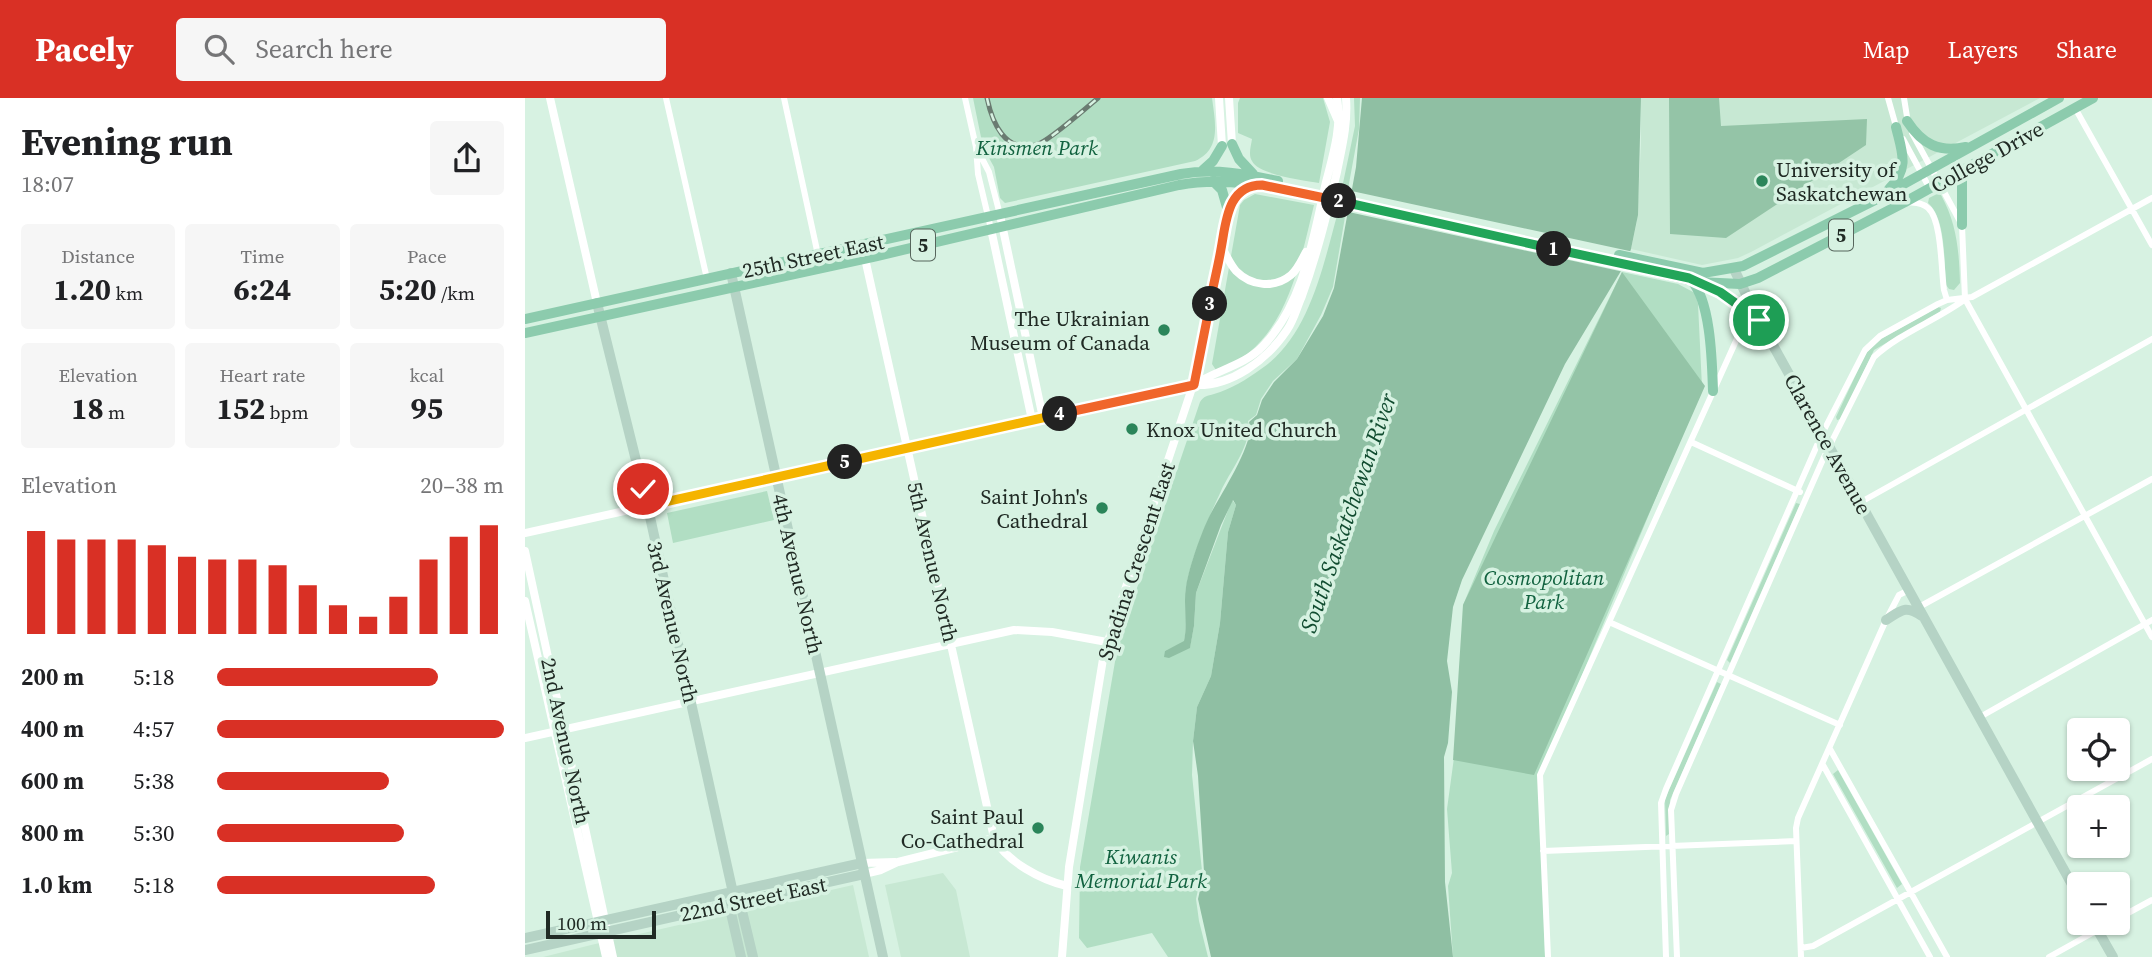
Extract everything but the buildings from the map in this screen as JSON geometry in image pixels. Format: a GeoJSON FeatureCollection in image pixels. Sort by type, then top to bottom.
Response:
{"type":"FeatureCollection","features":[{"type":"Feature","properties":{"kind":"main road","name":"College Drive"},"geometry":{"type":"LineString","coordinates":[[1692,277],[1734,269],[1766,256],[1875,200],[2059,98]]}},
{"type":"Feature","properties":{"kind":"main road","name":"College Drive"},"geometry":{"type":"LineString","coordinates":[[1692,277],[1740,284],[1758,278],[1935,186],[2093,98]]}},
{"type":"Feature","properties":{"kind":"main road"},"geometry":{"type":"LineString","coordinates":[[1907,121],[1919,137],[1937,148],[1957,149],[1979,143]]}},
{"type":"Feature","properties":{"kind":"main road"},"geometry":{"type":"LineString","coordinates":[[1875,200],[1892,185],[1902,170],[1903,161],[1896,127]]}},
{"type":"Feature","properties":{"kind":"main road"},"geometry":{"type":"LineString","coordinates":[[1203,170],[1227,145],[1253,174]]}},
{"type":"Feature","properties":{"kind":"main road","name":"25th Street East"},"geometry":{"type":"LineString","coordinates":[[525,319],[1203,170],[1253,174],[1264,181]]}},
{"type":"Feature","properties":{"kind":"main road"},"geometry":{"type":"LineString","coordinates":[[1962,171],[1962,225]]}},
{"type":"Feature","properties":{"kind":"main road","name":"25th Street East"},"geometry":{"type":"LineString","coordinates":[[525,333],[1179,186],[1213,181],[1264,181]]}},
{"type":"Feature","properties":{"kind":"main road"},"geometry":{"type":"LineString","coordinates":[[1213,181],[1222,190],[1228,212]]}},
{"type":"Feature","properties":{"kind":"main road"},"geometry":{"type":"LineString","coordinates":[[1228,212],[1234,200],[1246,188],[1264,181]]}},
{"type":"Feature","properties":{"kind":"main road","name":"5"},"geometry":{"type":"LineString","coordinates":[[1264,181],[1692,277]]}},
{"type":"Feature","properties":{"kind":"main road","name":"Clarence Avenue"},"geometry":{"type":"LineString","coordinates":[[1734,269],[1822,434],[2067,875]]}},
{"type":"Feature","properties":{"kind":"main road","name":"4th Avenue North"},"geometry":{"type":"LineString","coordinates":[[731,274],[883,957]]}},
{"type":"Feature","properties":{"kind":"main road"},"geometry":{"type":"LineString","coordinates":[[1692,277],[1728,297],[1759,319]]}},
{"type":"Feature","properties":{"kind":"main road"},"geometry":{"type":"LineString","coordinates":[[1692,277],[1703,304],[1713,391]]}},
{"type":"Feature","properties":{"kind":"main road","name":"3rd Avenue North"},"geometry":{"type":"LineString","coordinates":[[597,303],[647,506],[734,897]]}},
{"type":"Feature","properties":{"kind":"main road"},"geometry":{"type":"LineString","coordinates":[[1886,620],[1905,609],[1913,610],[1924,617]]}},
{"type":"Feature","properties":{"kind":"main road","name":"22nd Street East"},"geometry":{"type":"LineString","coordinates":[[525,950],[604,933],[862,863]]}},
{"type":"Feature","properties":{"kind":"main road","name":"22nd Street East"},"geometry":{"type":"LineString","coordinates":[[525,938],[864,874]]}},
{"type":"Feature","properties":{"kind":"main road"},"geometry":{"type":"LineString","coordinates":[[734,897],[731,913],[741,957]]}},
{"type":"Feature","properties":{"kind":"main road"},"geometry":{"type":"LineString","coordinates":[[734,897],[742,911],[753,957]]}},
{"type":"Feature","properties":{"kind":"main road"},"geometry":{"type":"LineString","coordinates":[[2101,935],[2113,957]]}},
{"type":"Feature","properties":{"kind":"street","name":"3rd Avenue North"},"geometry":{"type":"LineString","coordinates":[[550,98],[597,303]]}},
{"type":"Feature","properties":{"kind":"street"},"geometry":{"type":"LineString","coordinates":[[666,98],[707,279]]}},
{"type":"Feature","properties":{"kind":"street"},"geometry":{"type":"LineString","coordinates":[[784,98],[818,255]]}},
{"type":"Feature","properties":{"kind":"street"},"geometry":{"type":"LineString","coordinates":[[965,98],[976,147],[978,174],[994,216],[1043,418]]}},
{"type":"Feature","properties":{"kind":"street"},"geometry":{"type":"LineString","coordinates":[[1219,98],[1227,145]]}},
{"type":"Feature","properties":{"kind":"street"},"geometry":{"type":"LineString","coordinates":[[1227,145],[1231,98]]}},
{"type":"Feature","properties":{"kind":"street"},"geometry":{"type":"LineString","coordinates":[[1328,98],[1339,123]]}},
{"type":"Feature","properties":{"kind":"street"},"geometry":{"type":"LineString","coordinates":[[1194,385],[1206,376],[1224,371],[1250,357],[1271,337],[1287,314],[1315,237],[1339,123],[1337,98]]}},
{"type":"Feature","properties":{"kind":"street"},"geometry":{"type":"LineString","coordinates":[[525,533],[907,447],[1217,382],[1244,371],[1272,347],[1291,323],[1309,277],[1328,211],[1347,123],[1346,98]]}},
{"type":"Feature","properties":{"kind":"street"},"geometry":{"type":"LineString","coordinates":[[1888,98],[1896,127],[1962,225],[1965,299],[2152,637]]}},
{"type":"Feature","properties":{"kind":"street"},"geometry":{"type":"LineString","coordinates":[[1904,98],[1907,121],[1926,172],[1935,186]]}},
{"type":"Feature","properties":{"kind":"street"},"geometry":{"type":"LineString","coordinates":[[2075,108],[2152,245]]}},
{"type":"Feature","properties":{"kind":"street"},"geometry":{"type":"LineString","coordinates":[[976,147],[989,172],[994,216]]}},
{"type":"Feature","properties":{"kind":"street"},"geometry":{"type":"LineString","coordinates":[[1666,957],[1661,803],[1822,434],[1865,350],[1872,342],[1947,300],[1972,297],[2152,198]]}},
{"type":"Feature","properties":{"kind":"street"},"geometry":{"type":"LineString","coordinates":[[1905,202],[1920,203],[1934,215],[1947,300]]}},
{"type":"Feature","properties":{"kind":"street","name":"Spadina Crescent East"},"geometry":{"type":"LineString","coordinates":[[1062,957],[1067,886],[1107,642],[1194,385],[1228,212]]}},
{"type":"Feature","properties":{"kind":"street"},"geometry":{"type":"LineString","coordinates":[[997,228],[1032,420]]}},
{"type":"Feature","properties":{"kind":"street"},"geometry":{"type":"LineString","coordinates":[[1221,247],[1235,269],[1251,282],[1264,285],[1281,281],[1293,274],[1315,237]]}},
{"type":"Feature","properties":{"kind":"street","name":"5th Avenue North"},"geometry":{"type":"LineString","coordinates":[[862,245],[994,838]]}},
{"type":"Feature","properties":{"kind":"street"},"geometry":{"type":"LineString","coordinates":[[1677,957],[1671,810],[1728,674],[1830,446],[1874,357],[1886,346],[1944,314],[1965,299]]}},
{"type":"Feature","properties":{"kind":"street"},"geometry":{"type":"LineString","coordinates":[[1548,957],[1540,775],[1740,332],[1759,319]]}},
{"type":"Feature","properties":{"kind":"street"},"geometry":{"type":"LineString","coordinates":[[1861,502],[2152,339]]}},
{"type":"Feature","properties":{"kind":"street"},"geometry":{"type":"LineString","coordinates":[[1691,442],[1808,495]]}},
{"type":"Feature","properties":{"kind":"street"},"geometry":{"type":"LineString","coordinates":[[1919,607],[2152,479]]}},
{"type":"Feature","properties":{"kind":"street","name":"2nd Avenue North"},"geometry":{"type":"LineString","coordinates":[[525,551],[559,729],[604,933]]}},
{"type":"Feature","properties":{"kind":"street"},"geometry":{"type":"LineString","coordinates":[[1801,957],[1796,841],[1798,818],[1886,620],[1899,595],[1909,590]]}},
{"type":"Feature","properties":{"kind":"street","name":"2nd Avenue North"},"geometry":{"type":"LineString","coordinates":[[525,601],[559,729]]}},
{"type":"Feature","properties":{"kind":"street"},"geometry":{"type":"LineString","coordinates":[[1980,717],[2152,620]]}},
{"type":"Feature","properties":{"kind":"street"},"geometry":{"type":"LineString","coordinates":[[1609,622],[1840,725]]}},
{"type":"Feature","properties":{"kind":"street"},"geometry":{"type":"LineString","coordinates":[[525,738],[983,635],[1024,629],[1107,642]]}},
{"type":"Feature","properties":{"kind":"street"},"geometry":{"type":"LineString","coordinates":[[1830,749],[1947,957]]}},
{"type":"Feature","properties":{"kind":"street"},"geometry":{"type":"LineString","coordinates":[[1801,948],[1813,946],[1899,900],[2152,760]]}},
{"type":"Feature","properties":{"kind":"street"},"geometry":{"type":"LineString","coordinates":[[1823,765],[1930,957]]}},
{"type":"Feature","properties":{"kind":"street"},"geometry":{"type":"LineString","coordinates":[[994,838],[1005,853],[1041,877],[1067,886]]}},
{"type":"Feature","properties":{"kind":"street","name":"22nd Street East"},"geometry":{"type":"LineString","coordinates":[[864,874],[898,862],[994,838]]}},
{"type":"Feature","properties":{"kind":"street"},"geometry":{"type":"LineString","coordinates":[[1543,851],[1796,841]]}},
{"type":"Feature","properties":{"kind":"street","name":"22nd Street East"},"geometry":{"type":"LineString","coordinates":[[862,863],[898,862]]}},
{"type":"Feature","properties":{"kind":"street"},"geometry":{"type":"LineString","coordinates":[[2130,912],[2152,900]]}},
{"type":"Feature","properties":{"kind":"street"},"geometry":{"type":"LineString","coordinates":[[604,933],[606,957]]}},
{"type":"Feature","properties":{"kind":"street"},"geometry":{"type":"LineString","coordinates":[[604,933],[613,957]]}},
{"type":"Feature","properties":{"kind":"street"},"geometry":{"type":"LineString","coordinates":[[2049,957],[2082,935]]}},
{"type":"Feature","properties":{"kind":"shaded area","name":"University of Saskatchewan"},"geometry":{"type":"Polygon","coordinates":[[[1641,98],[2040,98],[1751,252],[1738,258],[1702,265],[1631,249],[1637,221],[1641,98]]]}},
{"type":"Feature","properties":{"kind":"shaded area"},"geometry":{"type":"Polygon","coordinates":[[[943,873],[956,890],[970,957],[901,957],[885,885],[943,873]]]}},
{"type":"Feature","properties":{"kind":"shaded area"},"geometry":{"type":"Polygon","coordinates":[[[853,885],[869,957],[543,957],[591,945],[853,885]]]}},
{"type":"Feature","properties":{"kind":"green space","name":"Kinsmen Park"},"geometry":{"type":"Polygon","coordinates":[[[973,98],[1212,98],[1215,134],[1204,156],[1195,161],[1005,203],[1000,198],[994,167],[983,147],[973,98]]]}},
{"type":"Feature","properties":{"kind":"green space"},"geometry":{"type":"Polygon","coordinates":[[[1240,98],[1323,98],[1330,122],[1319,183],[1282,176],[1256,166],[1250,156],[1252,139],[1238,133],[1240,98]]]}},
{"type":"Feature","properties":{"kind":"green space"},"geometry":{"type":"Polygon","coordinates":[[[1354,98],[1360,98],[1359,129],[1348,189],[1342,188],[1355,126],[1354,98]]]}},
{"type":"Feature","properties":{"kind":"green space"},"geometry":{"type":"Polygon","coordinates":[[[1669,98],[1719,98],[1721,126],[1867,119],[1866,145],[1726,238],[1670,234],[1669,98]]]}},
{"type":"Feature","properties":{"kind":"green space"},"geometry":{"type":"Polygon","coordinates":[[[1255,194],[1314,205],[1295,278],[1273,325],[1258,344],[1239,359],[1216,370],[1212,364],[1240,205],[1255,194]]]}},
{"type":"Feature","properties":{"kind":"green space"},"geometry":{"type":"Polygon","coordinates":[[[1941,195],[1951,216],[1956,238],[1960,283],[1954,290],[1946,285],[1941,229],[1934,210],[1928,203],[1929,198],[1941,195]]]}},
{"type":"Feature","properties":{"kind":"green space","name":"Kiwanis Memorial Park"},"geometry":{"type":"Polygon","coordinates":[[[1346,211],[1333,287],[1297,359],[1273,381],[1261,399],[1256,415],[1248,421],[1249,430],[1244,448],[1216,501],[1191,564],[1186,588],[1184,642],[1165,651],[1190,647],[1196,593],[1232,500],[1236,505],[1228,532],[1220,623],[1211,676],[1197,707],[1193,741],[1192,775],[1202,871],[1196,899],[1208,957],[1168,957],[1152,933],[1087,948],[1079,938],[1080,867],[1118,644],[1200,402],[1206,396],[1232,387],[1255,373],[1278,355],[1292,338],[1312,298],[1338,212],[1346,211]]]}},
{"type":"Feature","properties":{"kind":"green space","name":"Cosmopolitan Park"},"geometry":{"type":"Polygon","coordinates":[[[1622,272],[1678,284],[1695,293],[1698,304],[1702,387],[1540,776],[1545,957],[1453,957],[1448,886],[1452,873],[1447,809],[1462,699],[1463,605],[1494,531],[1622,272]]]}},
{"type":"Feature","properties":{"kind":"green space","name":"Cosmopolitan Park"},"geometry":{"type":"Polygon","coordinates":[[[1622,272],[1705,386],[1534,775],[1453,760],[1463,605],[1622,272]]]}},
{"type":"Feature","properties":{"kind":"green space"},"geometry":{"type":"Polygon","coordinates":[[[1938,307],[1941,308],[1940,312],[1874,350],[1841,419],[1837,420],[1836,417],[1866,353],[1881,339],[1938,307]]]}},
{"type":"Feature","properties":{"kind":"green space"},"geometry":{"type":"Polygon","coordinates":[[[767,491],[774,520],[673,543],[667,513],[767,491]]]}},
{"type":"Feature","properties":{"kind":"green space"},"geometry":{"type":"Polygon","coordinates":[[[1796,503],[1800,504],[1730,663],[1727,660],[1796,503]]]}},
{"type":"Feature","properties":{"kind":"green space"},"geometry":{"type":"Polygon","coordinates":[[[1717,682],[1721,684],[1670,800],[1669,834],[1666,836],[1665,799],[1717,682]]]}},
{"type":"Feature","properties":{"kind":"green space"},"geometry":{"type":"Polygon","coordinates":[[[1838,770],[1902,884],[1897,888],[1833,774],[1838,770]]]}},
{"type":"Feature","properties":{"kind":"water","name":"South Saskatchewan River"},"geometry":{"type":"Polygon","coordinates":[[[1362,98],[1641,98],[1638,215],[1627,261],[1565,364],[1462,580],[1453,607],[1447,661],[1452,692],[1448,743],[1444,757],[1445,882],[1453,957],[1211,957],[1198,899],[1204,872],[1193,741],[1197,707],[1211,676],[1220,623],[1228,532],[1236,505],[1233,500],[1196,593],[1190,648],[1169,658],[1164,657],[1165,651],[1184,641],[1185,594],[1193,560],[1210,515],[1242,455],[1250,431],[1249,422],[1257,415],[1262,400],[1274,382],[1297,359],[1323,316],[1334,288],[1356,167],[1362,98]]]}},
{"type":"Feature","properties":{"kind":"pier"},"geometry":{"type":"Polygon","coordinates":[[[1347,190],[1634,252],[1624,272],[1344,211],[1347,190]]]}},
{"type":"Feature","properties":{"kind":"railway"},"geometry":{"type":"LineString","coordinates":[[987,98],[992,117],[1002,134],[1016,145],[1025,147],[1042,143],[1098,98]]}},
{"type":"Feature","properties":{"kind":"place","name":"University of Saskatchewan"},"geometry":{"type":"Point","coordinates":[1762,181]}},
{"type":"Feature","properties":{"kind":"place","name":"The Ukrainian Museum of Canada"},"geometry":{"type":"Point","coordinates":[1164,330]}},
{"type":"Feature","properties":{"kind":"place","name":"Knox United Church"},"geometry":{"type":"Point","coordinates":[1132,429]}},
{"type":"Feature","properties":{"kind":"place","name":"Saint John's Cathedral"},"geometry":{"type":"Point","coordinates":[1102,508]}},
{"type":"Feature","properties":{"kind":"place","name":"Saint Paul Co-Cathedral"},"geometry":{"type":"Point","coordinates":[1038,828]}},
{"type":"Feature","properties":{"kind":"route"},"geometry":{"type":"LineString","coordinates":[[643,489],[647,506],[1194,385],[1228,212],[1240,193],[1253,185],[1689,278],[1720,292],[1759,320]]}}]}
